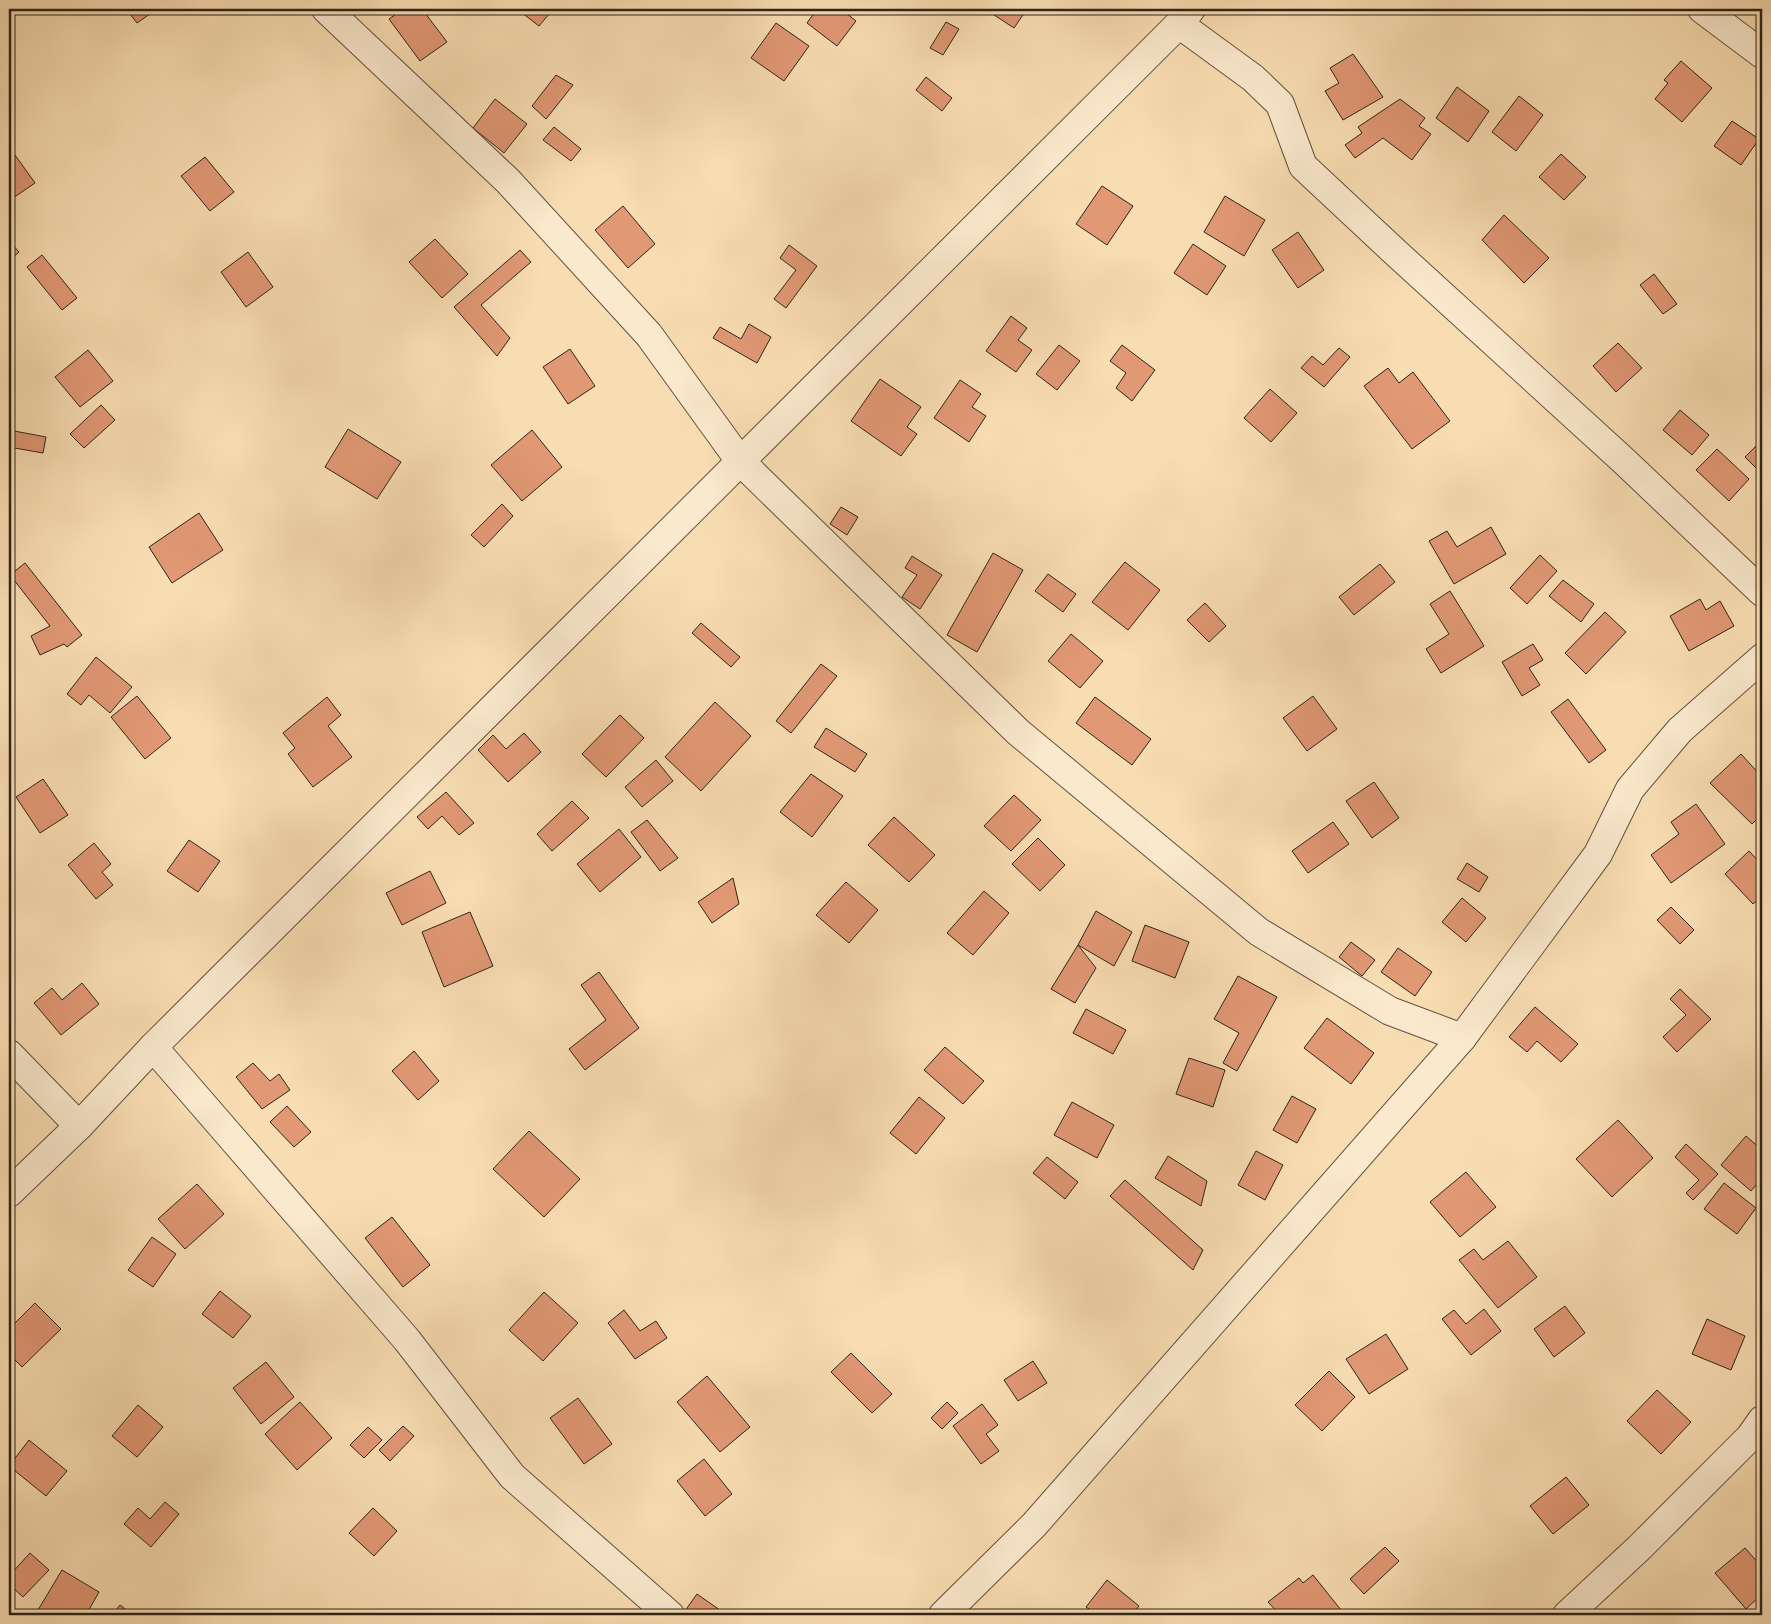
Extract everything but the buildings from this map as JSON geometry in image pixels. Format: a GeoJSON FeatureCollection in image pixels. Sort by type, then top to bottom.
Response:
{"type":"FeatureCollection","features":[{"type":"Feature","properties":{"kind":"street"},"geometry":{"type":"LineString","coordinates":[[326,9],[508,180],[649,335],[740,461],[1018,732],[1259,932],[1390,1011],[1462,1038]]}},
{"type":"Feature","properties":{"kind":"street"},"geometry":{"type":"LineString","coordinates":[[1720,14],[1762,54]]}},
{"type":"Feature","properties":{"kind":"street"},"geometry":{"type":"LineString","coordinates":[[9,1193],[79,1126],[153,1047],[1185,16],[1280,104],[1303,166],[1624,461],[1762,592]]}},
{"type":"Feature","properties":{"kind":"street"},"geometry":{"type":"LineString","coordinates":[[943,1615],[1034,1524],[1462,1038],[1598,854],[1630,789],[1680,730],[1762,658]]}},
{"type":"Feature","properties":{"kind":"street"},"geometry":{"type":"LineString","coordinates":[[153,1047],[407,1340],[512,1476],[670,1615]]}},
{"type":"Feature","properties":{"kind":"street"},"geometry":{"type":"LineString","coordinates":[[9,1054],[79,1126]]}},
{"type":"Feature","properties":{"kind":"street"},"geometry":{"type":"LineString","coordinates":[[1567,1615],[1639,1548],[1750,1436],[1762,1420]]}}]}
